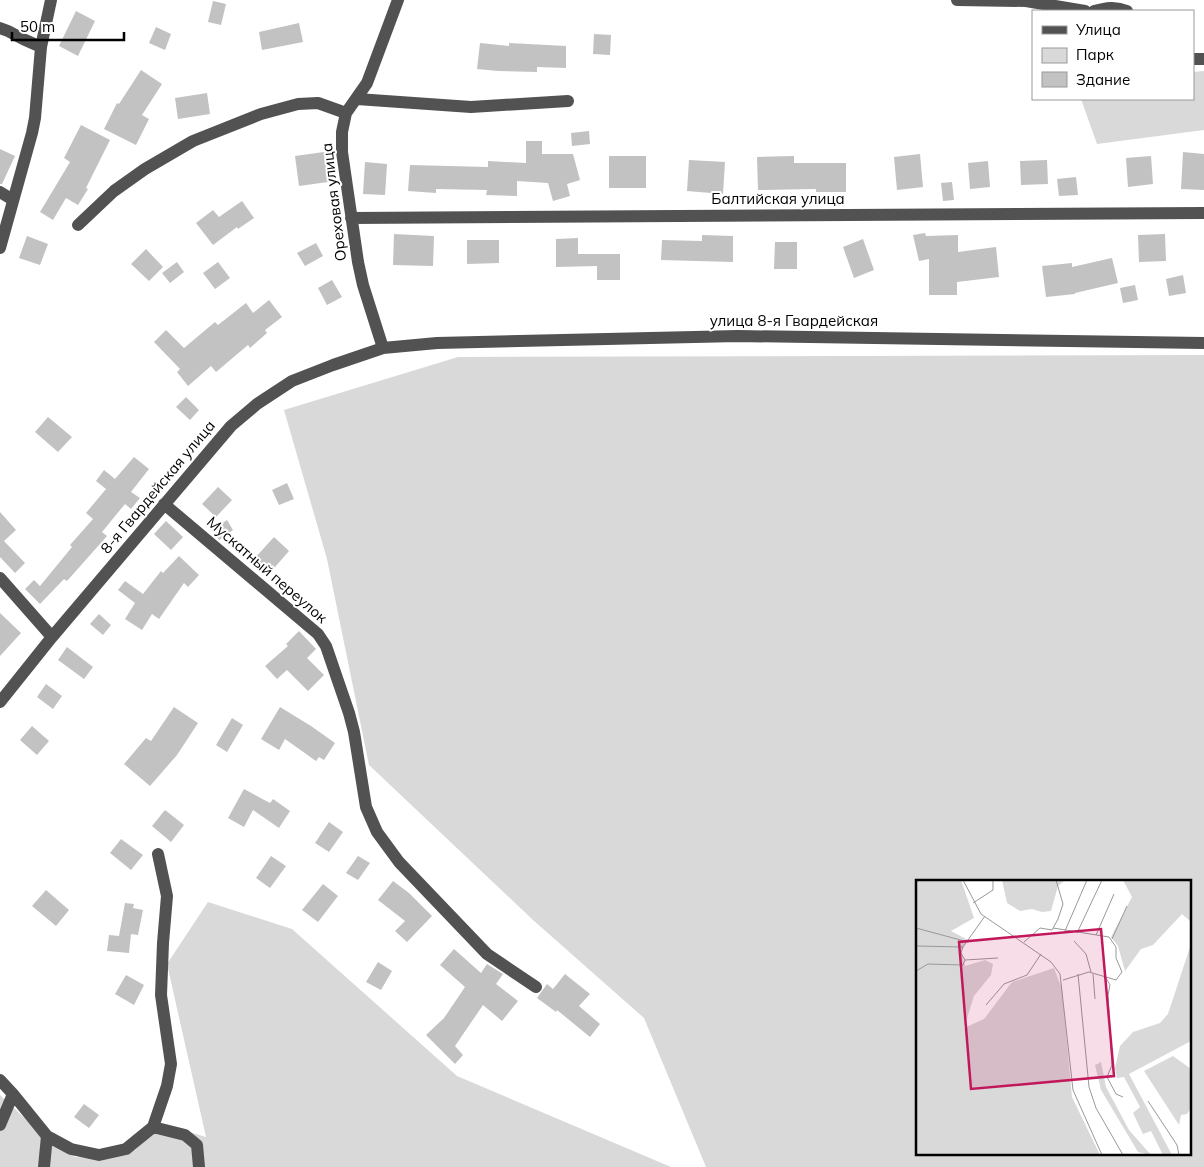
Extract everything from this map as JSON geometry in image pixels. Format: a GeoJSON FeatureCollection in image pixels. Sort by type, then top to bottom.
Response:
{"type":"FeatureCollection","features":[{"type":"Feature","properties":{"kind":"street"},"geometry":{"type":"LineString","coordinates":[[0,248],[32,133],[41,47],[51,0]]}},
{"type":"Feature","properties":{"kind":"street","name":"Ореховая улица"},"geometry":{"type":"LineString","coordinates":[[383,348],[363,285],[358,262],[342,152],[342,132],[346,113],[367,83],[398,0]]}},
{"type":"Feature","properties":{"kind":"street"},"geometry":{"type":"LineString","coordinates":[[957,0],[1026,2],[1078,10]]}},
{"type":"Feature","properties":{"kind":"street"},"geometry":{"type":"LineString","coordinates":[[1098,10],[1111,7],[1124,10]]}},
{"type":"Feature","properties":{"kind":"street"},"geometry":{"type":"LineString","coordinates":[[0,28],[41,47]]}},
{"type":"Feature","properties":{"kind":"street"},"geometry":{"type":"LineString","coordinates":[[356,99],[471,107],[568,101]]}},
{"type":"Feature","properties":{"kind":"street"},"geometry":{"type":"LineString","coordinates":[[78,225],[114,190],[145,169],[193,141],[261,114],[298,104],[318,103],[346,113]]}},
{"type":"Feature","properties":{"kind":"street"},"geometry":{"type":"LineString","coordinates":[[0,192],[12,200]]}},
{"type":"Feature","properties":{"kind":"street","name":"Балтийская улица"},"geometry":{"type":"LineString","coordinates":[[351,218],[1204,213]]}},
{"type":"Feature","properties":{"kind":"street","name":"улица 8-я Гвардейская"},"geometry":{"type":"LineString","coordinates":[[383,348],[436,343],[738,336],[1204,343]]}},
{"type":"Feature","properties":{"kind":"street","name":"8-я Гвардейская улица"},"geometry":{"type":"LineString","coordinates":[[0,702],[52,636],[231,426],[257,404],[292,381],[383,348]]}},
{"type":"Feature","properties":{"kind":"street","name":"Мускатный переулок"},"geometry":{"type":"LineString","coordinates":[[164,504],[318,634],[326,646],[349,713],[354,732],[366,807],[377,832],[399,862],[487,954],[536,987]]}},
{"type":"Feature","properties":{"kind":"street"},"geometry":{"type":"LineString","coordinates":[[0,578],[52,636]]}},
{"type":"Feature","properties":{"kind":"street"},"geometry":{"type":"LineString","coordinates":[[0,1080],[47,1136],[71,1149],[99,1155],[126,1149],[153,1127],[167,1086],[171,1064],[161,995],[167,896],[158,854]]}},
{"type":"Feature","properties":{"kind":"street"},"geometry":{"type":"LineString","coordinates":[[0,1125],[13,1094]]}},
{"type":"Feature","properties":{"kind":"street"},"geometry":{"type":"LineString","coordinates":[[153,1127],[185,1135],[197,1144],[199,1167]]}},
{"type":"Feature","properties":{"kind":"street"},"geometry":{"type":"LineString","coordinates":[[44,1167],[47,1136]]}},
{"type":"Feature","properties":{"kind":"green space"},"geometry":{"type":"Polygon","coordinates":[[[1204,71],[1204,130],[1097,144],[1081,100],[1194,100],[1194,72],[1204,71]]]}},
{"type":"Feature","properties":{"kind":"green space"},"geometry":{"type":"Polygon","coordinates":[[[1204,355],[1204,1167],[706,1167],[644,1018],[533,920],[369,765],[327,559],[284,410],[458,357],[1204,355]]]}},
{"type":"Feature","properties":{"kind":"green space"},"geometry":{"type":"Polygon","coordinates":[[[208,902],[292,929],[457,1076],[671,1167],[0,1167],[0,1095],[52,1144],[75,1157],[101,1159],[135,1150],[163,1124],[206,1137],[167,964],[208,902]]]}},
{"type":"Feature","properties":{"kind":"building"},"geometry":{"type":"Polygon","coordinates":[[[213,1],[226,4],[221,25],[208,22],[213,1]]]}},
{"type":"Feature","properties":{"kind":"building"},"geometry":{"type":"Polygon","coordinates":[[[76,11],[95,21],[78,56],[59,46],[76,11]]]}},
{"type":"Feature","properties":{"kind":"building"},"geometry":{"type":"Polygon","coordinates":[[[299,23],[303,42],[262,50],[259,32],[299,23]]]}},
{"type":"Feature","properties":{"kind":"building"},"geometry":{"type":"Polygon","coordinates":[[[156,27],[171,34],[165,50],[149,43],[156,27]]]}},
{"type":"Feature","properties":{"kind":"building"},"geometry":{"type":"Polygon","coordinates":[[[594,34],[611,35],[610,55],[593,54],[594,34]]]}},
{"type":"Feature","properties":{"kind":"building"},"geometry":{"type":"Polygon","coordinates":[[[480,43],[509,46],[509,43],[566,46],[566,68],[537,67],[537,72],[477,69],[480,43]]]}},
{"type":"Feature","properties":{"kind":"building"},"geometry":{"type":"Polygon","coordinates":[[[141,70],[162,84],[142,115],[149,119],[136,145],[104,129],[117,103],[119,104],[141,70]]]}},
{"type":"Feature","properties":{"kind":"building"},"geometry":{"type":"Polygon","coordinates":[[[207,93],[210,114],[178,119],[175,98],[207,93]]]}},
{"type":"Feature","properties":{"kind":"building"},"geometry":{"type":"Polygon","coordinates":[[[81,125],[110,140],[86,188],[88,189],[78,205],[66,198],[53,220],[40,212],[70,162],[64,158],[81,125]]]}},
{"type":"Feature","properties":{"kind":"building"},"geometry":{"type":"Polygon","coordinates":[[[589,131],[590,144],[572,146],[571,133],[589,131]]]}},
{"type":"Feature","properties":{"kind":"building"},"geometry":{"type":"Polygon","coordinates":[[[526,141],[542,141],[542,154],[573,154],[580,180],[567,184],[570,196],[553,201],[548,183],[517,181],[517,196],[486,195],[487,190],[436,189],[436,193],[408,191],[410,165],[488,167],[488,161],[526,163],[526,141]]]}},
{"type":"Feature","properties":{"kind":"building"},"geometry":{"type":"Polygon","coordinates":[[[0,149],[15,156],[2,184],[0,184],[0,149]]]}},
{"type":"Feature","properties":{"kind":"building"},"geometry":{"type":"Polygon","coordinates":[[[324,152],[328,182],[299,186],[295,156],[324,152]]]}},
{"type":"Feature","properties":{"kind":"building"},"geometry":{"type":"Polygon","coordinates":[[[1183,152],[1204,154],[1204,190],[1181,189],[1183,152]]]}},
{"type":"Feature","properties":{"kind":"building"},"geometry":{"type":"Polygon","coordinates":[[[920,154],[923,187],[897,190],[894,157],[920,154]]]}},
{"type":"Feature","properties":{"kind":"building"},"geometry":{"type":"Polygon","coordinates":[[[609,156],[646,156],[646,188],[609,188],[609,156]]]}},
{"type":"Feature","properties":{"kind":"building"},"geometry":{"type":"Polygon","coordinates":[[[794,156],[794,163],[846,163],[846,192],[816,192],[816,189],[758,190],[757,157],[794,156]]]}},
{"type":"Feature","properties":{"kind":"building"},"geometry":{"type":"Polygon","coordinates":[[[1151,156],[1153,184],[1128,187],[1126,158],[1151,156]]]}},
{"type":"Feature","properties":{"kind":"building"},"geometry":{"type":"Polygon","coordinates":[[[689,160],[725,162],[723,194],[687,191],[689,160]]]}},
{"type":"Feature","properties":{"kind":"building"},"geometry":{"type":"Polygon","coordinates":[[[1047,160],[1048,184],[1021,185],[1020,161],[1047,160]]]}},
{"type":"Feature","properties":{"kind":"building"},"geometry":{"type":"Polygon","coordinates":[[[988,161],[990,187],[970,189],[968,163],[988,161]]]}},
{"type":"Feature","properties":{"kind":"building"},"geometry":{"type":"Polygon","coordinates":[[[365,162],[387,164],[385,195],[363,194],[365,162]]]}},
{"type":"Feature","properties":{"kind":"building"},"geometry":{"type":"Polygon","coordinates":[[[1076,177],[1078,195],[1059,196],[1057,179],[1076,177]]]}},
{"type":"Feature","properties":{"kind":"building"},"geometry":{"type":"Polygon","coordinates":[[[952,182],[954,200],[943,201],[941,183],[952,182]]]}},
{"type":"Feature","properties":{"kind":"building"},"geometry":{"type":"Polygon","coordinates":[[[242,201],[254,218],[238,229],[237,227],[213,245],[196,223],[213,210],[219,217],[242,201]]]}},
{"type":"Feature","properties":{"kind":"building"},"geometry":{"type":"Polygon","coordinates":[[[925,233],[926,236],[958,235],[958,252],[996,247],[999,277],[957,282],[957,295],[929,295],[929,259],[919,261],[913,235],[925,233]]]}},
{"type":"Feature","properties":{"kind":"building"},"geometry":{"type":"Polygon","coordinates":[[[394,234],[434,236],[433,266],[393,265],[394,234]]]}},
{"type":"Feature","properties":{"kind":"building"},"geometry":{"type":"Polygon","coordinates":[[[1165,234],[1166,261],[1139,262],[1138,235],[1165,234]]]}},
{"type":"Feature","properties":{"kind":"building"},"geometry":{"type":"Polygon","coordinates":[[[702,235],[733,236],[733,262],[661,260],[662,240],[702,241],[702,235]]]}},
{"type":"Feature","properties":{"kind":"building"},"geometry":{"type":"Polygon","coordinates":[[[27,236],[48,244],[40,265],[19,258],[27,236]]]}},
{"type":"Feature","properties":{"kind":"building"},"geometry":{"type":"Polygon","coordinates":[[[578,238],[578,254],[620,254],[620,280],[597,280],[597,266],[556,267],[556,239],[578,238]]]}},
{"type":"Feature","properties":{"kind":"building"},"geometry":{"type":"Polygon","coordinates":[[[863,239],[874,270],[854,278],[843,247],[863,239]]]}},
{"type":"Feature","properties":{"kind":"building"},"geometry":{"type":"Polygon","coordinates":[[[467,240],[499,240],[499,263],[467,264],[467,240]]]}},
{"type":"Feature","properties":{"kind":"building"},"geometry":{"type":"Polygon","coordinates":[[[775,242],[797,242],[797,269],[774,269],[775,242]]]}},
{"type":"Feature","properties":{"kind":"building"},"geometry":{"type":"Polygon","coordinates":[[[316,243],[323,256],[305,266],[297,253],[316,243]]]}},
{"type":"Feature","properties":{"kind":"building"},"geometry":{"type":"Polygon","coordinates":[[[146,249],[163,267],[149,281],[131,264],[146,249]]]}},
{"type":"Feature","properties":{"kind":"building"},"geometry":{"type":"Polygon","coordinates":[[[1112,258],[1118,283],[1075,294],[1046,297],[1042,266],[1072,263],[1072,267],[1112,258]]]}},
{"type":"Feature","properties":{"kind":"building"},"geometry":{"type":"Polygon","coordinates":[[[177,262],[184,272],[170,283],[162,273],[177,262]]]}},
{"type":"Feature","properties":{"kind":"building"},"geometry":{"type":"Polygon","coordinates":[[[218,262],[230,278],[215,289],[203,273],[218,262]]]}},
{"type":"Feature","properties":{"kind":"building"},"geometry":{"type":"Polygon","coordinates":[[[1183,275],[1186,293],[1169,296],[1166,279],[1183,275]]]}},
{"type":"Feature","properties":{"kind":"building"},"geometry":{"type":"Polygon","coordinates":[[[332,280],[342,297],[327,305],[318,288],[332,280]]]}},
{"type":"Feature","properties":{"kind":"building"},"geometry":{"type":"Polygon","coordinates":[[[1135,285],[1138,300],[1123,303],[1120,288],[1135,285]]]}},
{"type":"Feature","properties":{"kind":"building"},"geometry":{"type":"Polygon","coordinates":[[[269,300],[282,317],[265,330],[267,333],[250,348],[248,345],[216,372],[211,366],[188,386],[177,372],[180,369],[154,342],[166,330],[184,348],[215,322],[218,325],[246,303],[253,313],[269,300]]]}},
{"type":"Feature","properties":{"kind":"building"},"geometry":{"type":"Polygon","coordinates":[[[186,397],[199,410],[190,420],[176,407],[186,397]]]}},
{"type":"Feature","properties":{"kind":"building"},"geometry":{"type":"Polygon","coordinates":[[[48,417],[72,437],[58,452],[35,432],[48,417]]]}},
{"type":"Feature","properties":{"kind":"building"},"geometry":{"type":"Polygon","coordinates":[[[134,457],[149,469],[131,492],[140,498],[131,509],[125,504],[102,532],[107,536],[67,581],[64,579],[40,604],[25,589],[34,580],[40,586],[72,547],[70,545],[93,519],[86,513],[106,489],[96,481],[104,470],[115,479],[134,457]]]}},
{"type":"Feature","properties":{"kind":"building"},"geometry":{"type":"Polygon","coordinates":[[[287,483],[294,499],[279,505],[272,490],[287,483]]]}},
{"type":"Feature","properties":{"kind":"building"},"geometry":{"type":"Polygon","coordinates":[[[218,487],[232,500],[216,517],[202,504],[218,487]]]}},
{"type":"Feature","properties":{"kind":"building"},"geometry":{"type":"Polygon","coordinates":[[[0,512],[16,530],[4,541],[25,563],[15,573],[0,557],[0,512]]]}},
{"type":"Feature","properties":{"kind":"building"},"geometry":{"type":"Polygon","coordinates":[[[227,520],[233,530],[219,540],[212,530],[227,520]]]}},
{"type":"Feature","properties":{"kind":"building"},"geometry":{"type":"Polygon","coordinates":[[[166,521],[183,537],[171,550],[154,534],[166,521]]]}},
{"type":"Feature","properties":{"kind":"building"},"geometry":{"type":"Polygon","coordinates":[[[274,537],[289,551],[268,575],[253,560],[274,537]]]}},
{"type":"Feature","properties":{"kind":"building"},"geometry":{"type":"Polygon","coordinates":[[[179,556],[199,575],[188,587],[184,583],[159,619],[152,614],[142,630],[125,619],[135,603],[118,590],[125,581],[143,594],[161,571],[163,573],[179,556]]]}},
{"type":"Feature","properties":{"kind":"building"},"geometry":{"type":"Polygon","coordinates":[[[0,613],[21,633],[0,656],[0,613]]]}},
{"type":"Feature","properties":{"kind":"building"},"geometry":{"type":"Polygon","coordinates":[[[99,614],[111,625],[103,635],[90,624],[99,614]]]}},
{"type":"Feature","properties":{"kind":"building"},"geometry":{"type":"Polygon","coordinates":[[[299,631],[316,649],[307,658],[324,675],[308,691],[287,670],[277,679],[265,666],[288,646],[286,644],[299,631]]]}},
{"type":"Feature","properties":{"kind":"building"},"geometry":{"type":"Polygon","coordinates":[[[67,647],[93,667],[84,679],[58,660],[67,647]]]}},
{"type":"Feature","properties":{"kind":"building"},"geometry":{"type":"Polygon","coordinates":[[[46,684],[62,696],[53,709],[37,697],[46,684]]]}},
{"type":"Feature","properties":{"kind":"building"},"geometry":{"type":"Polygon","coordinates":[[[174,707],[198,723],[177,755],[150,786],[124,764],[146,738],[151,741],[174,707]]]}},
{"type":"Feature","properties":{"kind":"building"},"geometry":{"type":"Polygon","coordinates":[[[280,707],[335,743],[324,760],[319,757],[316,761],[285,739],[279,750],[261,739],[280,707]]]}},
{"type":"Feature","properties":{"kind":"building"},"geometry":{"type":"Polygon","coordinates":[[[232,718],[243,725],[227,752],[216,745],[232,718]]]}},
{"type":"Feature","properties":{"kind":"building"},"geometry":{"type":"Polygon","coordinates":[[[32,726],[49,741],[37,755],[20,740],[32,726]]]}},
{"type":"Feature","properties":{"kind":"building"},"geometry":{"type":"Polygon","coordinates":[[[244,789],[270,803],[273,799],[290,811],[279,828],[253,810],[244,827],[228,818],[244,789]]]}},
{"type":"Feature","properties":{"kind":"building"},"geometry":{"type":"Polygon","coordinates":[[[165,810],[184,825],[171,842],[152,826],[165,810]]]}},
{"type":"Feature","properties":{"kind":"building"},"geometry":{"type":"Polygon","coordinates":[[[329,822],[343,832],[329,852],[315,843],[329,822]]]}},
{"type":"Feature","properties":{"kind":"building"},"geometry":{"type":"Polygon","coordinates":[[[121,839],[143,855],[131,870],[110,853],[121,839]]]}},
{"type":"Feature","properties":{"kind":"building"},"geometry":{"type":"Polygon","coordinates":[[[271,856],[286,866],[270,888],[256,878],[271,856]]]}},
{"type":"Feature","properties":{"kind":"building"},"geometry":{"type":"Polygon","coordinates":[[[358,856],[370,863],[358,880],[346,873],[358,856]]]}},
{"type":"Feature","properties":{"kind":"building"},"geometry":{"type":"Polygon","coordinates":[[[393,881],[409,893],[432,916],[407,942],[395,931],[405,921],[378,900],[393,881]]]}},
{"type":"Feature","properties":{"kind":"building"},"geometry":{"type":"Polygon","coordinates":[[[323,884],[338,896],[318,922],[302,910],[323,884]]]}},
{"type":"Feature","properties":{"kind":"building"},"geometry":{"type":"Polygon","coordinates":[[[46,890],[69,910],[56,926],[32,906],[46,890]]]}},
{"type":"Feature","properties":{"kind":"building"},"geometry":{"type":"Polygon","coordinates":[[[125,903],[134,904],[133,908],[143,910],[138,935],[131,934],[129,953],[107,951],[109,935],[119,936],[125,903]]]}},
{"type":"Feature","properties":{"kind":"building"},"geometry":{"type":"Polygon","coordinates":[[[454,949],[481,973],[487,964],[503,974],[496,984],[518,1001],[502,1021],[483,1005],[455,1046],[463,1055],[455,1064],[426,1035],[444,1018],[465,987],[440,965],[454,949]]]}},
{"type":"Feature","properties":{"kind":"building"},"geometry":{"type":"Polygon","coordinates":[[[378,962],[392,971],[381,990],[366,982],[378,962]]]}},
{"type":"Feature","properties":{"kind":"building"},"geometry":{"type":"Polygon","coordinates":[[[565,974],[590,994],[579,1006],[600,1024],[590,1037],[557,1010],[556,1012],[537,998],[547,984],[553,989],[565,974]]]}},
{"type":"Feature","properties":{"kind":"building"},"geometry":{"type":"Polygon","coordinates":[[[126,975],[144,985],[134,1005],[115,994],[126,975]]]}},
{"type":"Feature","properties":{"kind":"building"},"geometry":{"type":"Polygon","coordinates":[[[84,1104],[99,1115],[89,1128],[74,1117],[84,1104]]]}}]}
